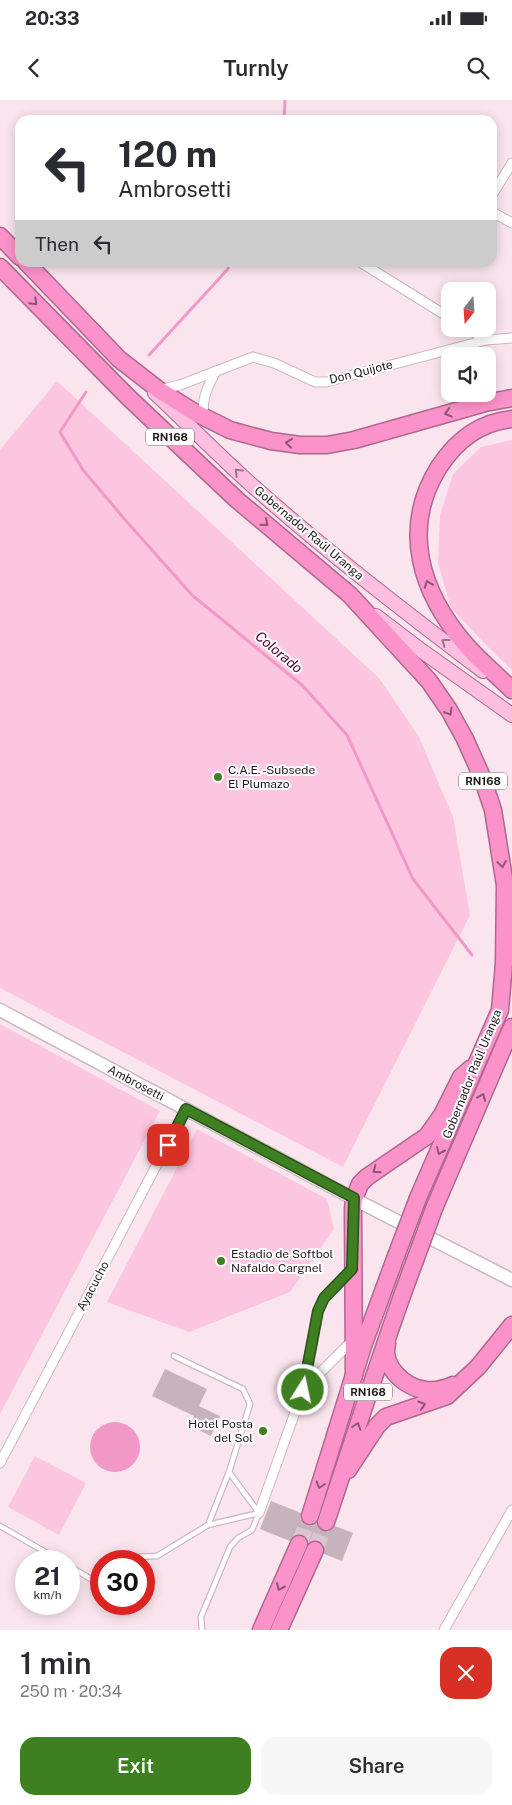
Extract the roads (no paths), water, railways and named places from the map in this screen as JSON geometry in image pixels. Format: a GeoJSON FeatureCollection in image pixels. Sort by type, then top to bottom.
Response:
{"type":"FeatureCollection","features":[{"type":"Feature","properties":{"kind":"highway"},"geometry":{"type":"LineString","coordinates":[[0,236],[15,252]]}},
{"type":"Feature","properties":{"kind":"highway","name":"Gobernador Raúl Uranga"},"geometry":{"type":"LineString","coordinates":[[0,267],[128,397],[229,492],[350,595],[429,681],[449,710],[465,739],[482,778],[492,810],[504,885],[504,964],[500,1010],[418,1198],[396,1256],[354,1376],[310,1516]]}},
{"type":"Feature","properties":{"kind":"highway","name":"Gobernador Raúl Uranga"},"geometry":{"type":"LineString","coordinates":[[31,267],[119,359],[159,390],[194,412],[230,430],[270,441],[300,445],[327,445],[354,440],[485,403],[512,398]]}},
{"type":"Feature","properties":{"kind":"highway"},"geometry":{"type":"LineString","coordinates":[[512,419],[496,421],[475,430],[444,459],[430,481],[423,499],[418,535],[418,553],[435,601],[466,645],[512,691]]}},
{"type":"Feature","properties":{"kind":"highway"},"geometry":{"type":"LineString","coordinates":[[500,1010],[512,981]]}},
{"type":"Feature","properties":{"kind":"highway","name":"Gobernador Raúl Uranga"},"geometry":{"type":"LineString","coordinates":[[326,1522],[392,1322],[435,1206],[510,1033]]}},
{"type":"Feature","properties":{"kind":"highway"},"geometry":{"type":"LineString","coordinates":[[354,1376],[352,1269],[354,1198],[360,1184],[367,1177],[427,1136],[442,1115],[460,1077],[479,1060]]}},
{"type":"Feature","properties":{"kind":"highway"},"geometry":{"type":"LineString","coordinates":[[392,1322],[385,1350],[392,1368],[400,1378],[412,1386],[424,1390],[438,1390],[468,1377]]}},
{"type":"Feature","properties":{"kind":"highway"},"geometry":{"type":"LineString","coordinates":[[339,1482],[377,1426],[386,1418],[447,1396],[468,1377],[512,1325]]}},
{"type":"Feature","properties":{"kind":"highway"},"geometry":{"type":"LineString","coordinates":[[261,1630],[299,1544]]}},
{"type":"Feature","properties":{"kind":"highway"},"geometry":{"type":"LineString","coordinates":[[279,1630],[315,1550]]}},
{"type":"Feature","properties":{"kind":"main road","name":"Gobernador Raúl Uranga"},"geometry":{"type":"LineString","coordinates":[[119,359],[253,486],[325,547],[399,608],[512,691]]}},
{"type":"Feature","properties":{"kind":"main road","name":"Gobernador Raúl Uranga"},"geometry":{"type":"LineString","coordinates":[[350,595],[422,651],[512,715]]}},
{"type":"Feature","properties":{"kind":"street"},"geometry":{"type":"LineString","coordinates":[[497,187],[512,163]]}},
{"type":"Feature","properties":{"kind":"street"},"geometry":{"type":"LineString","coordinates":[[497,215],[512,224]]}},
{"type":"Feature","properties":{"kind":"street"},"geometry":{"type":"LineString","coordinates":[[368,267],[441,312]]}},
{"type":"Feature","properties":{"kind":"street","name":"Don Quijote"},"geometry":{"type":"LineString","coordinates":[[159,390],[253,357],[274,363],[314,382],[326,382],[486,340],[512,338]]}},
{"type":"Feature","properties":{"kind":"street"},"geometry":{"type":"LineString","coordinates":[[204,416],[202,405],[206,390],[216,371]]}},
{"type":"Feature","properties":{"kind":"street","name":"Ambrosetti"},"geometry":{"type":"LineString","coordinates":[[0,1010],[512,1280]]}},
{"type":"Feature","properties":{"kind":"street","name":"Ayacucho"},"geometry":{"type":"LineString","coordinates":[[0,1463],[186,1109]]}},
{"type":"Feature","properties":{"kind":"street"},"geometry":{"type":"LineString","coordinates":[[258,1513],[303,1390],[318,1311],[324,1298],[352,1269]]}},
{"type":"Feature","properties":{"kind":"street"},"geometry":{"type":"LineString","coordinates":[[303,1390],[373,1320]]}},
{"type":"Feature","properties":{"kind":"street"},"geometry":{"type":"LineString","coordinates":[[444,1630],[512,1510]]}},
{"type":"Feature","properties":{"kind":"lane"},"geometry":{"type":"LineString","coordinates":[[174,1356],[243,1389],[250,1404],[228,1472],[208,1525]]}},
{"type":"Feature","properties":{"kind":"lane"},"geometry":{"type":"LineString","coordinates":[[228,1472],[258,1513]]}},
{"type":"Feature","properties":{"kind":"lane"},"geometry":{"type":"LineString","coordinates":[[155,1556],[208,1525],[258,1513]]}},
{"type":"Feature","properties":{"kind":"lane"},"geometry":{"type":"LineString","coordinates":[[202,1630],[201,1617],[230,1547],[238,1538],[252,1530],[258,1513]]}},
{"type":"Feature","properties":{"kind":"lane"},"geometry":{"type":"LineString","coordinates":[[0,1526],[42,1550]]}},
{"type":"Feature","properties":{"kind":"waterway","name":"Colorado"},"geometry":{"type":"LineString","coordinates":[[284,115],[285,100]]}},
{"type":"Feature","properties":{"kind":"waterway","name":"Colorado"},"geometry":{"type":"LineString","coordinates":[[149,355],[228,267]]}},
{"type":"Feature","properties":{"kind":"waterway","name":"Colorado"},"geometry":{"type":"LineString","coordinates":[[86,392],[60,432],[83,470],[192,595],[303,686],[347,735],[413,879],[472,955]]}},
{"type":"Feature","properties":{"kind":"tunnel"},"geometry":{"type":"LineString","coordinates":[[299,1544],[310,1516]]}},
{"type":"Feature","properties":{"kind":"tunnel"},"geometry":{"type":"LineString","coordinates":[[315,1550],[326,1522]]}},
{"type":"Feature","properties":{"kind":"place","name":"C.A.E. -Subsede El Plumazo"},"geometry":{"type":"Point","coordinates":[218,777]}},
{"type":"Feature","properties":{"kind":"place","name":"Estadio de Softbol Nafaldo Cargnel"},"geometry":{"type":"Point","coordinates":[221,1261]}},
{"type":"Feature","properties":{"kind":"place","name":"Hotel Posta del Sol"},"geometry":{"type":"Point","coordinates":[263,1431]}}]}
